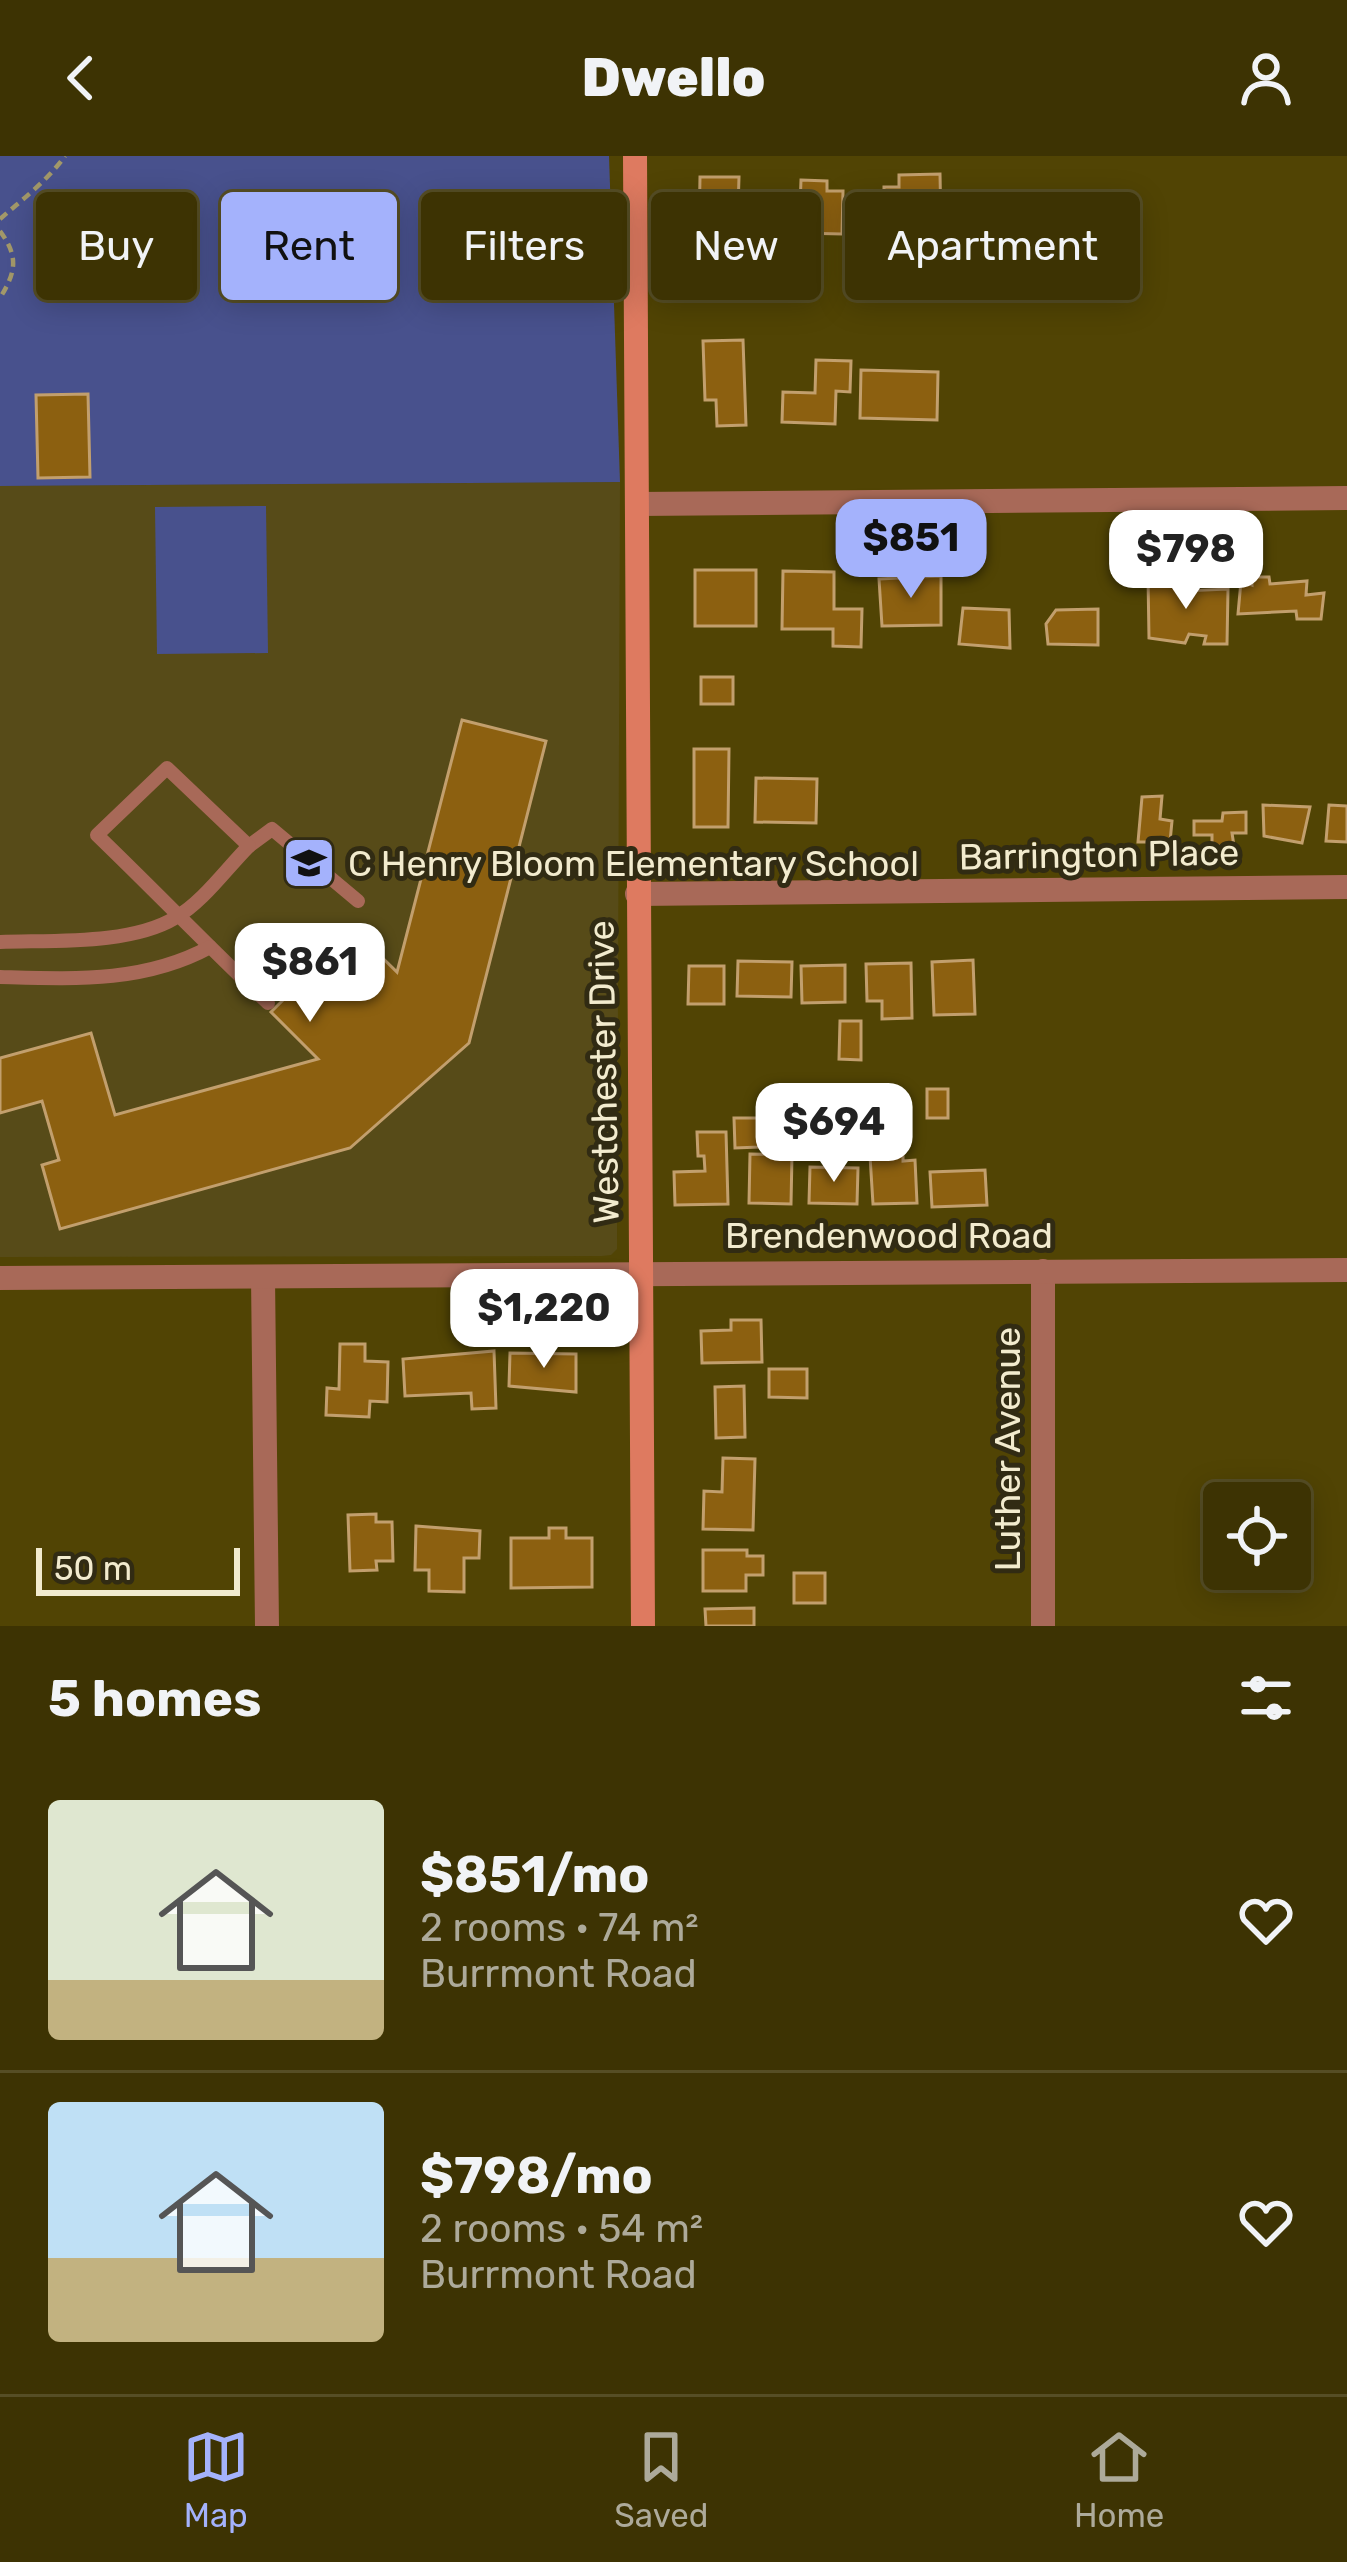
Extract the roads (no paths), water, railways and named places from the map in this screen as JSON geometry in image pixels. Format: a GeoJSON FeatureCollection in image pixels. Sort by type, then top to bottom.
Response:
{"type":"FeatureCollection","features":[{"type":"Feature","properties":{"kind":"street","name":"Westchester Drive"},"geometry":{"type":"LineString","coordinates":[[635,156],[643,1626]]}},
{"type":"Feature","properties":{"kind":"street"},"geometry":{"type":"LineString","coordinates":[[637,504],[1347,498]]}},
{"type":"Feature","properties":{"kind":"street","name":"Barrington Place"},"geometry":{"type":"LineString","coordinates":[[637,894],[1347,887]]}},
{"type":"Feature","properties":{"kind":"street","name":"Brendenwood Road"},"geometry":{"type":"LineString","coordinates":[[0,1278],[1347,1270]]}},
{"type":"Feature","properties":{"kind":"street","name":"Luther Avenue"},"geometry":{"type":"LineString","coordinates":[[1043,1271],[1043,1626]]}},
{"type":"Feature","properties":{"kind":"street"},"geometry":{"type":"LineString","coordinates":[[263,1276],[267,1626]]}},
{"type":"Feature","properties":{"kind":"lane"},"geometry":{"type":"LineString","coordinates":[[249,846],[167,768],[97,835],[268,1003]]}},
{"type":"Feature","properties":{"kind":"lane"},"geometry":{"type":"LineString","coordinates":[[0,942],[88,939],[155,928],[180,916],[272,829],[358,901]]}},
{"type":"Feature","properties":{"kind":"lane"},"geometry":{"type":"LineString","coordinates":[[0,977],[80,979],[149,973],[210,947]]}},
{"type":"Feature","properties":{"kind":"place","name":"C Henry Bloom Elementary School"},"geometry":{"type":"Point","coordinates":[309,863]}}]}
